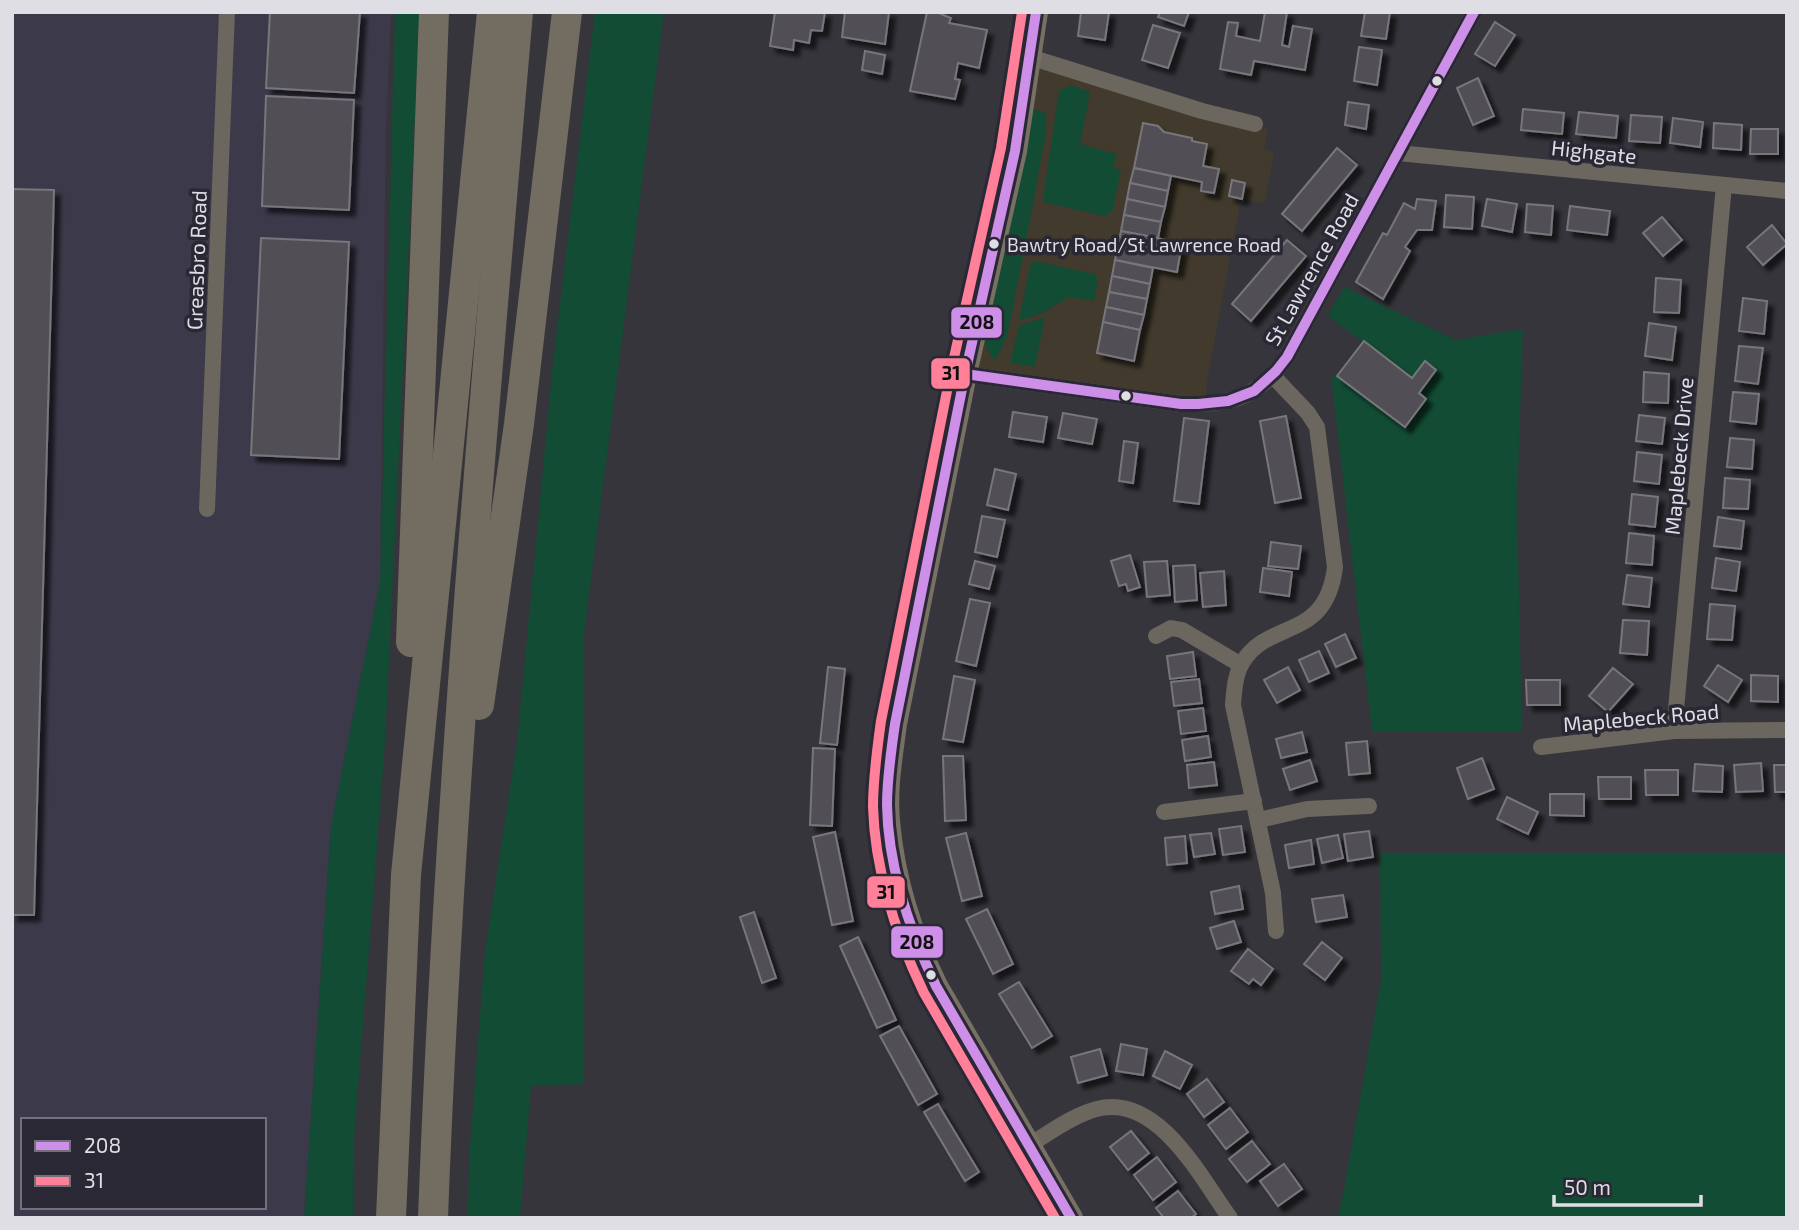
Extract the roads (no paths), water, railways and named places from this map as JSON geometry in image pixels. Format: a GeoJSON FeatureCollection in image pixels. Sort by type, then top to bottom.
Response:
{"type":"FeatureCollection","features":[{"type":"Feature","properties":{"kind":"highway"},"geometry":{"type":"LineString","coordinates":[[410,834],[409,697],[434,12]]}},
{"type":"Feature","properties":{"kind":"highway"},"geometry":{"type":"LineString","coordinates":[[391,1218],[406,875],[492,12]]}},
{"type":"Feature","properties":{"kind":"highway"},"geometry":{"type":"LineString","coordinates":[[433,1218],[441,1009],[470,567],[518,12]]}},
{"type":"Feature","properties":{"kind":"highway"},"geometry":{"type":"LineString","coordinates":[[447,924],[519,424],[566,12]]}},
{"type":"Feature","properties":{"kind":"main road"},"geometry":{"type":"LineString","coordinates":[[1033,13],[1030,57],[1015,152],[965,374],[895,724],[889,773],[888,819],[902,903],[917,947],[936,986],[1071,1218]]}},
{"type":"Feature","properties":{"kind":"street","name":"Greasbro Road"},"geometry":{"type":"LineString","coordinates":[[207,509],[227,12]]}},
{"type":"Feature","properties":{"kind":"street","name":"St Lawrence Road"},"geometry":{"type":"LineString","coordinates":[[965,374],[1181,404],[1211,405],[1234,401],[1253,392],[1273,376],[1287,357],[1474,12]]}},
{"type":"Feature","properties":{"kind":"street"},"geometry":{"type":"LineString","coordinates":[[1030,57],[1202,111],[1255,124]]}},
{"type":"Feature","properties":{"kind":"street","name":"Highgate"},"geometry":{"type":"LineString","coordinates":[[1398,153],[1787,191]]}},
{"type":"Feature","properties":{"kind":"street","name":"Maplebeck Drive"},"geometry":{"type":"LineString","coordinates":[[1674,732],[1724,185]]}},
{"type":"Feature","properties":{"kind":"street"},"geometry":{"type":"LineString","coordinates":[[1273,376],[1308,413],[1317,427],[1335,566],[1333,581],[1321,607],[1309,619],[1262,644],[1250,653],[1241,665],[1233,705],[1259,820],[1276,932]]}},
{"type":"Feature","properties":{"kind":"street"},"geometry":{"type":"LineString","coordinates":[[1156,636],[1171,628],[1182,630],[1241,665]]}},
{"type":"Feature","properties":{"kind":"street","name":"Maplebeck Road"},"geometry":{"type":"LineString","coordinates":[[1541,747],[1674,732],[1787,730]]}},
{"type":"Feature","properties":{"kind":"street"},"geometry":{"type":"LineString","coordinates":[[1164,812],[1254,801]]}},
{"type":"Feature","properties":{"kind":"street"},"geometry":{"type":"LineString","coordinates":[[1259,820],[1307,809],[1369,806]]}},
{"type":"Feature","properties":{"kind":"street"},"geometry":{"type":"LineString","coordinates":[[1029,1145],[1079,1116],[1102,1108],[1122,1108],[1142,1115],[1159,1124],[1175,1142],[1230,1218]]}},
{"type":"Feature","properties":{"kind":"place","name":"Bawtry Road/St Lawrence Road"},"geometry":{"type":"Point","coordinates":[994,244]}}]}
